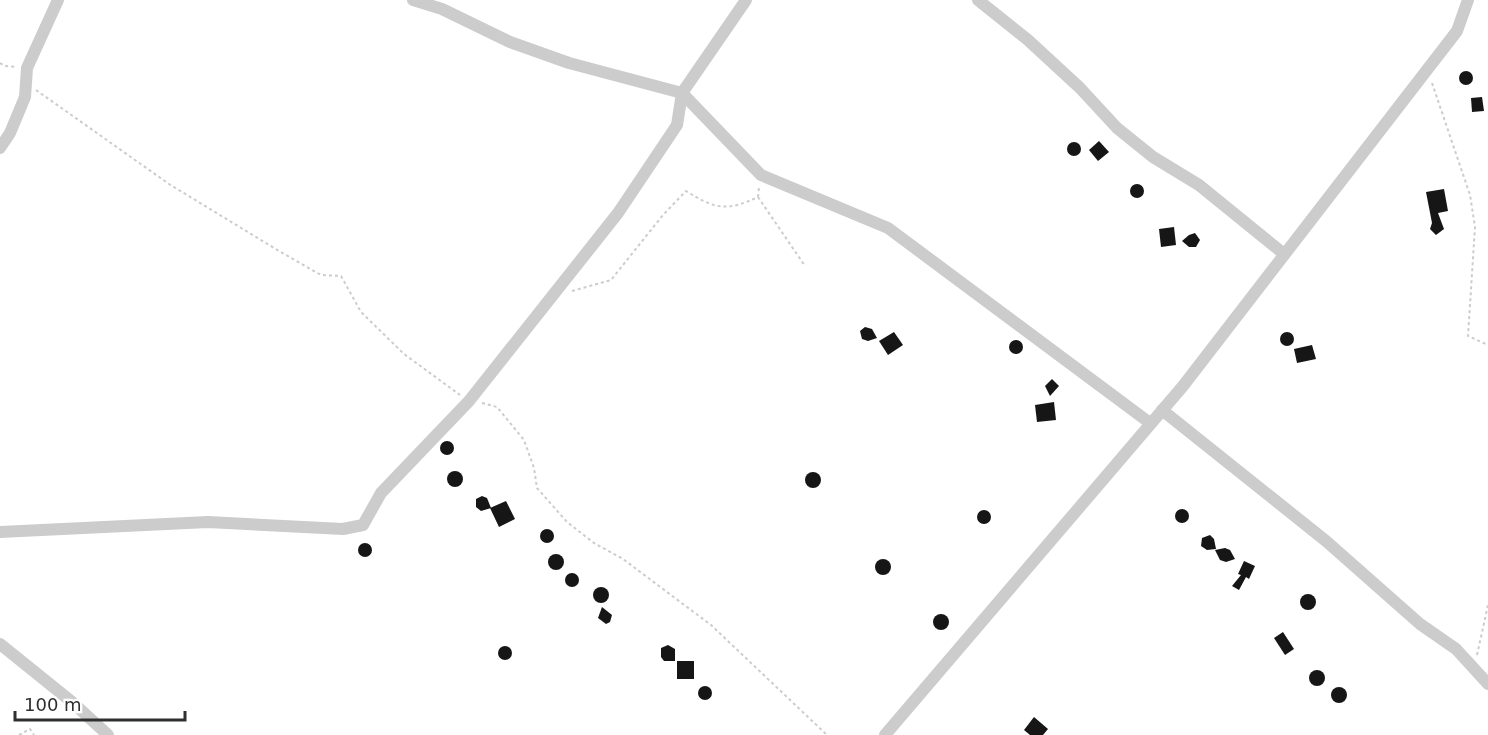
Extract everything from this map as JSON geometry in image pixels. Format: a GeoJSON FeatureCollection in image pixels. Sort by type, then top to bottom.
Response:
{"type":"FeatureCollection","features":[{"type":"Feature","properties":{"kind":"street"},"geometry":{"type":"LineString","coordinates":[[0,148],[10,133],[25,97],[27,68],[58,0]]}},
{"type":"Feature","properties":{"kind":"street"},"geometry":{"type":"LineString","coordinates":[[412,0],[442,9],[510,42],[569,63],[682,93],[761,175],[888,228],[1150,423]]}},
{"type":"Feature","properties":{"kind":"street"},"geometry":{"type":"LineString","coordinates":[[0,532],[208,522],[343,529],[363,525],[381,493],[469,400],[618,213],[677,125],[682,93],[746,0]]}},
{"type":"Feature","properties":{"kind":"street"},"geometry":{"type":"LineString","coordinates":[[978,0],[1029,40],[1080,88],[1117,128],[1153,157],[1199,185],[1284,254]]}},
{"type":"Feature","properties":{"kind":"street"},"geometry":{"type":"LineString","coordinates":[[885,735],[1162,410],[1457,31],[1468,0]]}},
{"type":"Feature","properties":{"kind":"street"},"geometry":{"type":"LineString","coordinates":[[1162,410],[1326,541],[1419,624],[1456,649],[1488,684]]}},
{"type":"Feature","properties":{"kind":"street"},"geometry":{"type":"LineString","coordinates":[[0,644],[72,702],[108,735]]}},
{"type":"Feature","properties":{"kind":"path"},"geometry":{"type":"LineString","coordinates":[[0,63],[5,66],[27,68]]}},
{"type":"Feature","properties":{"kind":"path"},"geometry":{"type":"LineString","coordinates":[[1427,69],[1470,195],[1475,227],[1468,336],[1488,345]]}},
{"type":"Feature","properties":{"kind":"path"},"geometry":{"type":"LineString","coordinates":[[26,83],[169,184],[321,275],[341,276],[361,312],[404,354],[469,400],[497,407],[524,440],[534,468],[537,488],[567,522],[594,543],[624,559],[711,625],[827,735]]}},
{"type":"Feature","properties":{"kind":"path"},"geometry":{"type":"LineString","coordinates":[[761,175],[758,197],[805,266]]}},
{"type":"Feature","properties":{"kind":"path"},"geometry":{"type":"LineString","coordinates":[[570,292],[611,280],[663,215],[686,191],[710,206],[736,207],[758,197]]}},
{"type":"Feature","properties":{"kind":"path"},"geometry":{"type":"LineString","coordinates":[[1475,669],[1488,605]]}},
{"type":"Feature","properties":{"kind":"path"},"geometry":{"type":"LineString","coordinates":[[19,735],[30,729],[34,735]]}},
{"type":"Feature","properties":{"kind":"building"},"geometry":{"type":"Polygon","coordinates":[[[1463,71],[1469,71],[1473,78],[1469,85],[1463,85],[1459,81],[1459,75],[1463,71]]]}},
{"type":"Feature","properties":{"kind":"building"},"geometry":{"type":"Polygon","coordinates":[[[1482,97],[1484,111],[1472,112],[1471,98],[1482,97]]]}},
{"type":"Feature","properties":{"kind":"building"},"geometry":{"type":"Polygon","coordinates":[[[1099,141],[1109,152],[1098,161],[1089,150],[1099,141]]]}},
{"type":"Feature","properties":{"kind":"building"},"geometry":{"type":"Polygon","coordinates":[[[1071,142],[1077,142],[1081,149],[1077,156],[1071,156],[1067,152],[1067,146],[1071,142]]]}},
{"type":"Feature","properties":{"kind":"building"},"geometry":{"type":"Polygon","coordinates":[[[1134,184],[1140,184],[1144,191],[1140,198],[1134,198],[1130,194],[1130,188],[1134,184]]]}},
{"type":"Feature","properties":{"kind":"building"},"geometry":{"type":"Polygon","coordinates":[[[1444,189],[1448,211],[1438,213],[1444,229],[1436,235],[1430,229],[1432,223],[1426,192],[1444,189]]]}},
{"type":"Feature","properties":{"kind":"building"},"geometry":{"type":"Polygon","coordinates":[[[1174,227],[1176,245],[1161,247],[1159,229],[1174,227]]]}},
{"type":"Feature","properties":{"kind":"building"},"geometry":{"type":"Polygon","coordinates":[[[1195,233],[1200,240],[1196,247],[1189,247],[1182,241],[1189,235],[1195,233]]]}},
{"type":"Feature","properties":{"kind":"building"},"geometry":{"type":"Polygon","coordinates":[[[865,327],[872,329],[877,338],[868,341],[862,339],[860,331],[865,327]]]}},
{"type":"Feature","properties":{"kind":"building"},"geometry":{"type":"Polygon","coordinates":[[[894,332],[903,345],[888,355],[879,341],[894,332]]]}},
{"type":"Feature","properties":{"kind":"building"},"geometry":{"type":"Polygon","coordinates":[[[1284,332],[1290,332],[1294,339],[1290,346],[1284,346],[1280,342],[1280,336],[1284,332]]]}},
{"type":"Feature","properties":{"kind":"building"},"geometry":{"type":"Polygon","coordinates":[[[1013,340],[1019,340],[1023,347],[1019,354],[1013,354],[1009,350],[1009,344],[1013,340]]]}},
{"type":"Feature","properties":{"kind":"building"},"geometry":{"type":"Polygon","coordinates":[[[1312,345],[1316,359],[1297,363],[1294,349],[1312,345]]]}},
{"type":"Feature","properties":{"kind":"building"},"geometry":{"type":"Polygon","coordinates":[[[1052,379],[1059,386],[1050,396],[1045,386],[1052,379]]]}},
{"type":"Feature","properties":{"kind":"building"},"geometry":{"type":"Polygon","coordinates":[[[1054,402],[1056,420],[1037,422],[1035,405],[1054,402]]]}},
{"type":"Feature","properties":{"kind":"building"},"geometry":{"type":"Polygon","coordinates":[[[444,441],[450,441],[454,448],[450,455],[444,455],[440,451],[440,445],[444,441]]]}},
{"type":"Feature","properties":{"kind":"building"},"geometry":{"type":"Polygon","coordinates":[[[455,471],[461,473],[463,479],[461,485],[455,487],[449,485],[447,479],[449,473],[455,471]]]}},
{"type":"Feature","properties":{"kind":"building"},"geometry":{"type":"Polygon","coordinates":[[[813,472],[819,474],[821,480],[819,486],[813,488],[807,486],[805,480],[807,474],[813,472]]]}},
{"type":"Feature","properties":{"kind":"building"},"geometry":{"type":"Polygon","coordinates":[[[482,496],[487,498],[491,508],[481,511],[476,507],[476,499],[482,496]]]}},
{"type":"Feature","properties":{"kind":"building"},"geometry":{"type":"Polygon","coordinates":[[[506,501],[515,519],[499,527],[490,508],[506,501]]]}},
{"type":"Feature","properties":{"kind":"building"},"geometry":{"type":"Polygon","coordinates":[[[1179,509],[1185,509],[1189,516],[1185,523],[1179,523],[1175,519],[1175,513],[1179,509]]]}},
{"type":"Feature","properties":{"kind":"building"},"geometry":{"type":"Polygon","coordinates":[[[981,510],[987,510],[991,517],[987,524],[981,524],[977,520],[977,514],[981,510]]]}},
{"type":"Feature","properties":{"kind":"building"},"geometry":{"type":"Polygon","coordinates":[[[544,529],[550,529],[554,536],[550,543],[544,543],[540,539],[540,533],[544,529]]]}},
{"type":"Feature","properties":{"kind":"building"},"geometry":{"type":"Polygon","coordinates":[[[1210,535],[1214,539],[1216,549],[1207,550],[1201,546],[1202,538],[1210,535]]]}},
{"type":"Feature","properties":{"kind":"building"},"geometry":{"type":"Polygon","coordinates":[[[362,543],[368,543],[372,550],[368,557],[362,557],[358,553],[358,547],[362,543]]]}},
{"type":"Feature","properties":{"kind":"building"},"geometry":{"type":"Polygon","coordinates":[[[1225,548],[1230,550],[1235,559],[1226,562],[1220,560],[1215,550],[1225,548]]]}},
{"type":"Feature","properties":{"kind":"building"},"geometry":{"type":"Polygon","coordinates":[[[553,554],[559,554],[564,562],[562,568],[553,570],[548,565],[548,559],[553,554]]]}},
{"type":"Feature","properties":{"kind":"building"},"geometry":{"type":"Polygon","coordinates":[[[883,559],[889,561],[891,567],[889,573],[883,575],[877,573],[875,567],[877,561],[883,559]]]}},
{"type":"Feature","properties":{"kind":"building"},"geometry":{"type":"Polygon","coordinates":[[[1244,561],[1255,566],[1249,579],[1246,577],[1239,590],[1232,586],[1241,575],[1238,574],[1244,561]]]}},
{"type":"Feature","properties":{"kind":"building"},"geometry":{"type":"Polygon","coordinates":[[[569,573],[575,573],[579,580],[575,587],[569,587],[565,583],[565,577],[569,573]]]}},
{"type":"Feature","properties":{"kind":"building"},"geometry":{"type":"Polygon","coordinates":[[[598,587],[604,587],[609,595],[607,601],[598,603],[593,598],[593,592],[598,587]]]}},
{"type":"Feature","properties":{"kind":"building"},"geometry":{"type":"Polygon","coordinates":[[[1305,594],[1311,594],[1316,602],[1314,608],[1305,610],[1300,605],[1300,599],[1305,594]]]}},
{"type":"Feature","properties":{"kind":"building"},"geometry":{"type":"Polygon","coordinates":[[[602,607],[612,615],[610,622],[606,624],[598,618],[602,607]]]}},
{"type":"Feature","properties":{"kind":"building"},"geometry":{"type":"Polygon","coordinates":[[[941,614],[947,616],[949,622],[947,628],[941,630],[935,628],[933,622],[935,616],[941,614]]]}},
{"type":"Feature","properties":{"kind":"building"},"geometry":{"type":"Polygon","coordinates":[[[1283,632],[1294,649],[1285,655],[1274,638],[1283,632]]]}},
{"type":"Feature","properties":{"kind":"building"},"geometry":{"type":"Polygon","coordinates":[[[668,645],[675,649],[675,661],[664,661],[661,657],[661,648],[668,645]]]}},
{"type":"Feature","properties":{"kind":"building"},"geometry":{"type":"Polygon","coordinates":[[[502,646],[508,646],[512,653],[508,660],[502,660],[498,656],[498,650],[502,646]]]}},
{"type":"Feature","properties":{"kind":"building"},"geometry":{"type":"Polygon","coordinates":[[[677,661],[694,661],[694,679],[677,679],[677,661]]]}},
{"type":"Feature","properties":{"kind":"building"},"geometry":{"type":"Polygon","coordinates":[[[1317,670],[1323,672],[1325,678],[1323,684],[1317,686],[1311,684],[1309,678],[1311,672],[1317,670]]]}},
{"type":"Feature","properties":{"kind":"building"},"geometry":{"type":"Polygon","coordinates":[[[702,686],[708,686],[712,693],[708,700],[702,700],[698,696],[698,690],[702,686]]]}},
{"type":"Feature","properties":{"kind":"building"},"geometry":{"type":"Polygon","coordinates":[[[1339,687],[1345,689],[1347,695],[1345,701],[1339,703],[1333,701],[1331,695],[1333,689],[1339,687]]]}},
{"type":"Feature","properties":{"kind":"building"},"geometry":{"type":"Polygon","coordinates":[[[1034,717],[1048,729],[1043,735],[1030,735],[1024,730],[1034,717]]]}}]}
